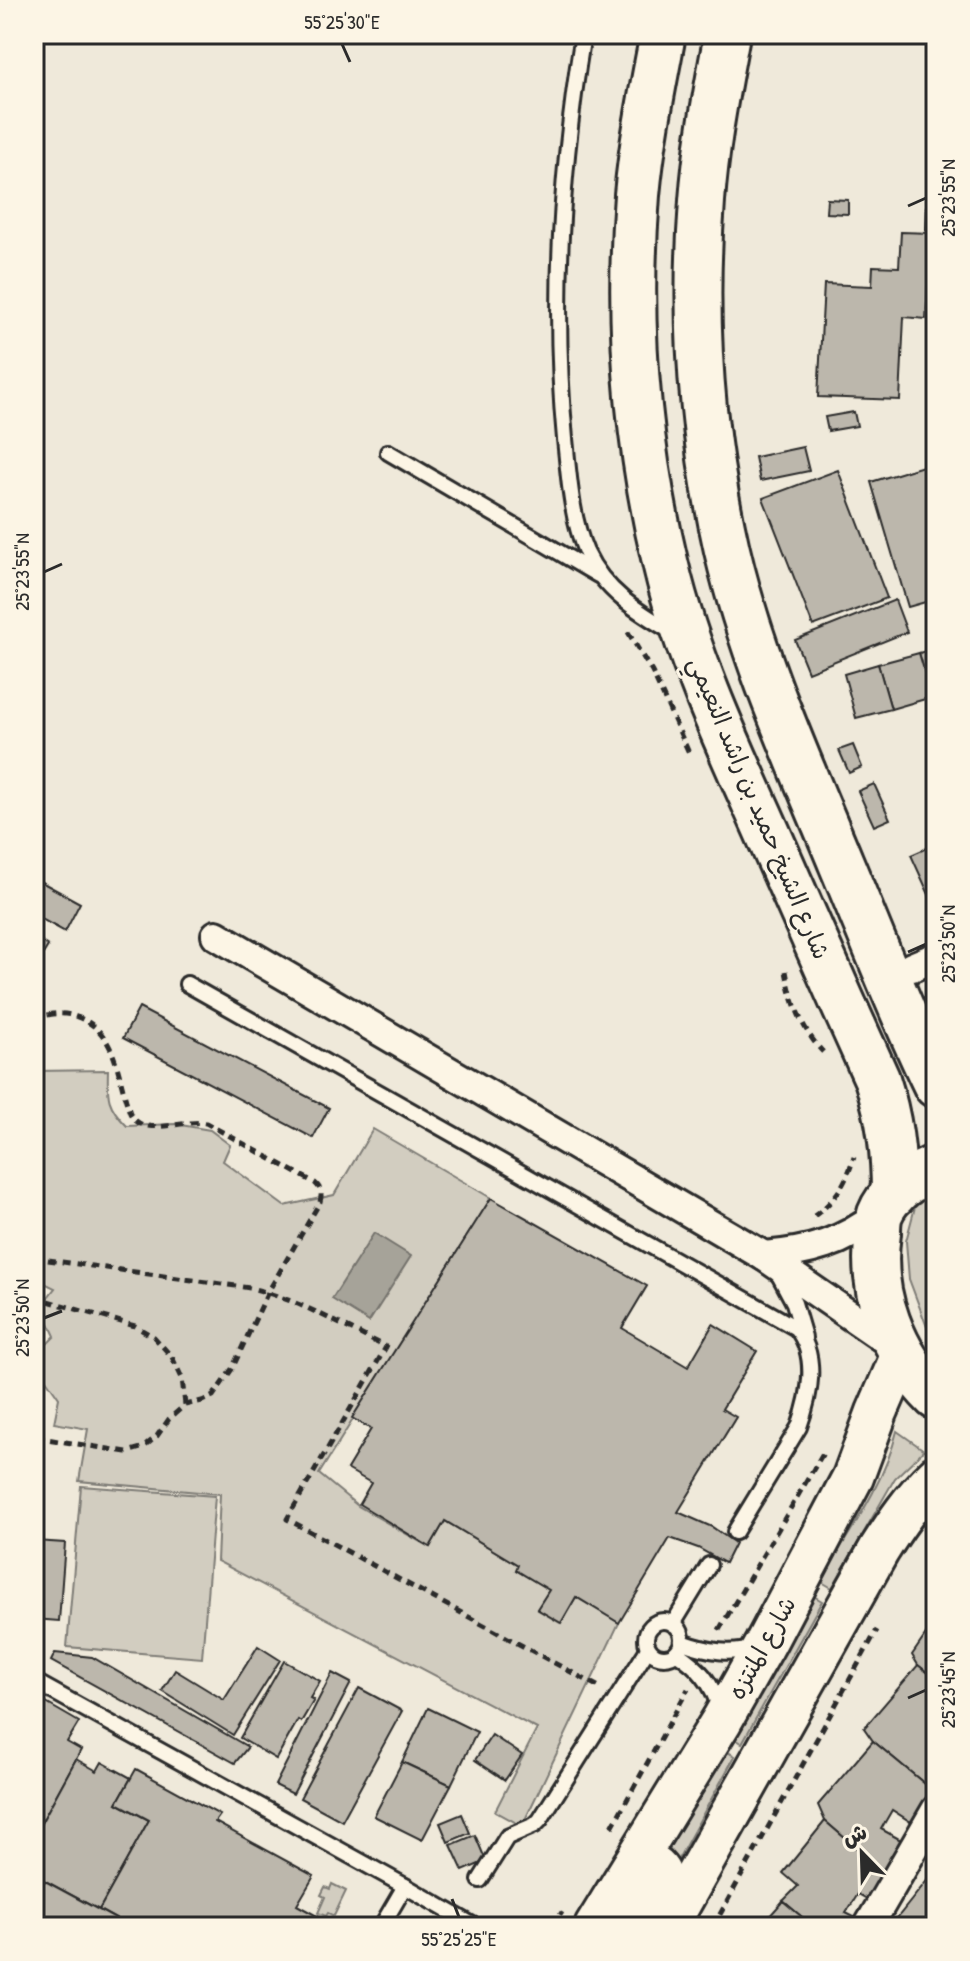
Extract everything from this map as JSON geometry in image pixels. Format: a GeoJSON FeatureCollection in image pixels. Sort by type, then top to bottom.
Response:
{"type":"FeatureCollection","features":[{"type":"Feature","properties":{"kind":"main road","name":"شارع الشيخ حميد بن راشد النعيمي"},"geometry":{"type":"LineString","coordinates":[[663,34],[647,119],[633,269],[639,420],[651,495],[666,569],[714,713],[877,1079],[884,1101],[891,1136],[887,1204],[875,1249],[877,1285],[886,1319],[900,1350],[936,1397]]}},
{"type":"Feature","properties":{"kind":"main road"},"geometry":{"type":"LineString","coordinates":[[727,34],[710,128],[698,270],[704,412],[714,482],[728,552],[770,687],[936,1085]]}},
{"type":"Feature","properties":{"kind":"main road"},"geometry":{"type":"LineString","coordinates":[[829,833],[845,850],[924,962],[936,1016]]}},
{"type":"Feature","properties":{"kind":"main road"},"geometry":{"type":"LineString","coordinates":[[887,1204],[917,1175],[936,1167]]}},
{"type":"Feature","properties":{"kind":"main road","name":"شارع المنتزه"},"geometry":{"type":"LineString","coordinates":[[595,1927],[765,1644],[853,1477],[900,1350]]}},
{"type":"Feature","properties":{"kind":"main road"},"geometry":{"type":"LineString","coordinates":[[667,1927],[879,1550],[919,1492],[936,1476]]}},
{"type":"Feature","properties":{"kind":"main road"},"geometry":{"type":"LineString","coordinates":[[626,1880],[651,1866],[656,1868],[661,1878],[634,1927]]}},
{"type":"Feature","properties":{"kind":"street"},"geometry":{"type":"LineString","coordinates":[[216,935],[764,1256],[900,1350]]}},
{"type":"Feature","properties":{"kind":"street"},"geometry":{"type":"LineString","coordinates":[[764,1256],[807,1250],[846,1237],[864,1227],[887,1204]]}},
{"type":"Feature","properties":{"kind":"street"},"geometry":{"type":"LineString","coordinates":[[868,1927],[936,1810]]}},
{"type":"Feature","properties":{"kind":"lane"},"geometry":{"type":"LineString","coordinates":[[583,34],[571,108],[559,261],[559,338],[570,491],[586,551],[600,576],[619,597],[642,614],[688,641]]}},
{"type":"Feature","properties":{"kind":"lane"},"geometry":{"type":"LineString","coordinates":[[388,452],[600,576]]}},
{"type":"Feature","properties":{"kind":"lane"},"geometry":{"type":"LineString","coordinates":[[187,984],[786,1321],[804,1338]]}},
{"type":"Feature","properties":{"kind":"lane"},"geometry":{"type":"LineString","coordinates":[[735,1532],[799,1427],[810,1390],[810,1370],[800,1320],[785,1286],[764,1256]]}},
{"type":"Feature","properties":{"kind":"lane"},"geometry":{"type":"LineString","coordinates":[[673,1624],[709,1565]]}},
{"type":"Feature","properties":{"kind":"lane"},"geometry":{"type":"LineString","coordinates":[[480,1880],[507,1837],[540,1820],[648,1649],[646,1635],[659,1621],[667,1621],[679,1629],[680,1648],[708,1680],[722,1720]]}},
{"type":"Feature","properties":{"kind":"lane"},"geometry":{"type":"LineString","coordinates":[[648,1649],[663,1658],[680,1648],[720,1652],[765,1644]]}},
{"type":"Feature","properties":{"kind":"lane"},"geometry":{"type":"LineString","coordinates":[[34,1681],[476,1927]]}},
{"type":"Feature","properties":{"kind":"lane"},"geometry":{"type":"LineString","coordinates":[[381,1927],[405,1886]]}},
{"type":"Feature","properties":{"kind":"path"},"geometry":{"type":"LineString","coordinates":[[620,620],[652,672],[695,766]]}},
{"type":"Feature","properties":{"kind":"path"},"geometry":{"type":"LineString","coordinates":[[785,964],[788,985],[806,1030],[830,1059]]}},
{"type":"Feature","properties":{"kind":"path"},"geometry":{"type":"LineString","coordinates":[[34,1019],[48,1014],[69,1014],[98,1028],[108,1042],[133,1120],[142,1126],[206,1123],[290,1168],[320,1187],[322,1192],[320,1202],[268,1292],[232,1369],[213,1396],[185,1405],[144,1447],[127,1452],[34,1437]]}},
{"type":"Feature","properties":{"kind":"path"},"geometry":{"type":"LineString","coordinates":[[808,1219],[835,1198],[848,1178],[855,1150]]}},
{"type":"Feature","properties":{"kind":"path"},"geometry":{"type":"LineString","coordinates":[[34,1258],[268,1292],[386,1347],[287,1519],[617,1697]]}},
{"type":"Feature","properties":{"kind":"path"},"geometry":{"type":"LineString","coordinates":[[34,1297],[135,1326],[154,1337],[172,1357],[182,1378],[185,1405]]}},
{"type":"Feature","properties":{"kind":"path"},"geometry":{"type":"LineString","coordinates":[[713,1927],[884,1617]]}},
{"type":"Feature","properties":{"kind":"shaded area"},"geometry":{"type":"Polygon","coordinates":[[[108,1070],[110,1101],[115,1113],[127,1126],[175,1124],[210,1130],[230,1145],[223,1161],[284,1206],[334,1195],[373,1129],[491,1198],[319,1474],[358,1506],[429,1547],[445,1521],[518,1565],[516,1570],[549,1590],[538,1610],[560,1623],[576,1597],[619,1623],[522,1826],[495,1811],[537,1729],[217,1561],[220,1494],[79,1481],[88,1429],[54,1423],[59,1398],[34,1362],[34,1357],[55,1336],[41,1306],[55,1288],[34,1278],[34,1071],[108,1070]]]}},
{"type":"Feature","properties":{"kind":"shaded area"},"geometry":{"type":"Polygon","coordinates":[[[936,1188],[936,1338],[927,1327],[909,1279],[906,1241],[915,1207],[936,1188]]]}},
{"type":"Feature","properties":{"kind":"shaded area"},"geometry":{"type":"Polygon","coordinates":[[[374,1233],[411,1256],[369,1322],[332,1299],[374,1233]]]}},
{"type":"Feature","properties":{"kind":"shaded area"},"geometry":{"type":"Polygon","coordinates":[[[897,1431],[924,1450],[895,1478],[832,1588],[820,1581],[874,1490],[897,1431]]]}},
{"type":"Feature","properties":{"kind":"shaded area"},"geometry":{"type":"Polygon","coordinates":[[[81,1486],[215,1496],[202,1658],[67,1647],[81,1486]]]}},
{"type":"Feature","properties":{"kind":"shaded area"},"geometry":{"type":"Polygon","coordinates":[[[812,1595],[822,1601],[742,1743],[732,1737],[812,1595]]]}},
{"type":"Feature","properties":{"kind":"shaded area"},"geometry":{"type":"Polygon","coordinates":[[[724,1750],[735,1756],[676,1863],[669,1848],[724,1750]]]}},
{"type":"Feature","properties":{"kind":"shaded area"},"geometry":{"type":"Polygon","coordinates":[[[332,1884],[346,1891],[334,1916],[328,1913],[326,1916],[318,1913],[325,1897],[321,1895],[325,1887],[330,1889],[332,1884]]]}},
{"type":"Feature","properties":{"kind":"building"},"geometry":{"type":"Polygon","coordinates":[[[827,199],[848,200],[848,214],[826,213],[827,199]]]}},
{"type":"Feature","properties":{"kind":"building"},"geometry":{"type":"Polygon","coordinates":[[[927,204],[936,204],[936,231],[926,230],[927,204]]]}},
{"type":"Feature","properties":{"kind":"building"},"geometry":{"type":"Polygon","coordinates":[[[901,232],[931,233],[926,319],[904,317],[900,400],[818,397],[824,284],[872,286],[873,266],[899,267],[901,232]]]}},
{"type":"Feature","properties":{"kind":"building"},"geometry":{"type":"Polygon","coordinates":[[[854,412],[857,426],[828,431],[825,417],[854,412]]]}},
{"type":"Feature","properties":{"kind":"building"},"geometry":{"type":"Polygon","coordinates":[[[803,447],[809,471],[760,481],[755,457],[803,447]]]}},
{"type":"Feature","properties":{"kind":"building"},"geometry":{"type":"Polygon","coordinates":[[[936,462],[936,599],[908,607],[871,482],[936,462]]]}},
{"type":"Feature","properties":{"kind":"building"},"geometry":{"type":"Polygon","coordinates":[[[838,470],[887,598],[813,626],[763,498],[838,470]]]}},
{"type":"Feature","properties":{"kind":"building"},"geometry":{"type":"Polygon","coordinates":[[[895,600],[907,632],[808,672],[795,640],[895,600]]]}},
{"type":"Feature","properties":{"kind":"building"},"geometry":{"type":"Polygon","coordinates":[[[936,648],[936,696],[932,697],[919,653],[936,648]]]}},
{"type":"Feature","properties":{"kind":"building"},"geometry":{"type":"Polygon","coordinates":[[[919,653],[932,697],[891,709],[878,664],[919,653]]]}},
{"type":"Feature","properties":{"kind":"building"},"geometry":{"type":"Polygon","coordinates":[[[878,664],[891,709],[856,718],[844,674],[878,664]]]}},
{"type":"Feature","properties":{"kind":"building"},"geometry":{"type":"Polygon","coordinates":[[[853,745],[862,767],[849,773],[839,750],[853,745]]]}},
{"type":"Feature","properties":{"kind":"building"},"geometry":{"type":"Polygon","coordinates":[[[874,784],[890,819],[874,826],[858,791],[874,784]]]}},
{"type":"Feature","properties":{"kind":"building"},"geometry":{"type":"Polygon","coordinates":[[[936,844],[936,897],[931,899],[911,855],[936,844]]]}},
{"type":"Feature","properties":{"kind":"building"},"geometry":{"type":"Polygon","coordinates":[[[34,878],[80,903],[65,932],[34,915],[34,878]]]}},
{"type":"Feature","properties":{"kind":"building"},"geometry":{"type":"Polygon","coordinates":[[[34,937],[48,946],[34,969],[34,937]]]}},
{"type":"Feature","properties":{"kind":"building"},"geometry":{"type":"Polygon","coordinates":[[[139,1008],[329,1108],[313,1138],[123,1038],[139,1008]]]}},
{"type":"Feature","properties":{"kind":"building"},"geometry":{"type":"Polygon","coordinates":[[[491,1198],[647,1286],[622,1328],[688,1367],[713,1324],[757,1351],[722,1409],[736,1417],[678,1512],[712,1527],[735,1543],[725,1563],[698,1548],[670,1538],[619,1623],[576,1597],[561,1623],[537,1609],[549,1590],[516,1570],[518,1565],[445,1521],[430,1547],[359,1504],[371,1483],[347,1469],[371,1429],[352,1418],[491,1198]]]}},
{"type":"Feature","properties":{"kind":"building"},"geometry":{"type":"Polygon","coordinates":[[[35,1541],[65,1543],[59,1621],[34,1619],[35,1541]]]}},
{"type":"Feature","properties":{"kind":"building"},"geometry":{"type":"Polygon","coordinates":[[[936,1620],[936,1679],[918,1665],[912,1655],[936,1620]]]}},
{"type":"Feature","properties":{"kind":"building"},"geometry":{"type":"Polygon","coordinates":[[[258,1646],[280,1660],[233,1735],[162,1691],[175,1670],[224,1700],[258,1646]]]}},
{"type":"Feature","properties":{"kind":"building"},"geometry":{"type":"Polygon","coordinates":[[[55,1653],[92,1657],[248,1747],[235,1763],[51,1661],[55,1653]]]}},
{"type":"Feature","properties":{"kind":"building"},"geometry":{"type":"Polygon","coordinates":[[[284,1661],[320,1681],[310,1698],[314,1700],[301,1722],[298,1720],[276,1759],[240,1738],[284,1661]]]}},
{"type":"Feature","properties":{"kind":"building"},"geometry":{"type":"Polygon","coordinates":[[[918,1665],[936,1679],[936,1780],[931,1789],[873,1741],[864,1728],[918,1665]]]}},
{"type":"Feature","properties":{"kind":"building"},"geometry":{"type":"Polygon","coordinates":[[[332,1673],[351,1683],[293,1794],[275,1785],[332,1673]]]}},
{"type":"Feature","properties":{"kind":"building"},"geometry":{"type":"Polygon","coordinates":[[[359,1688],[402,1711],[342,1821],[300,1798],[359,1688]]]}},
{"type":"Feature","properties":{"kind":"building"},"geometry":{"type":"Polygon","coordinates":[[[34,1696],[79,1722],[67,1742],[81,1750],[34,1836],[34,1696]]]}},
{"type":"Feature","properties":{"kind":"building"},"geometry":{"type":"Polygon","coordinates":[[[428,1708],[477,1732],[451,1785],[402,1762],[428,1708]]]}},
{"type":"Feature","properties":{"kind":"building"},"geometry":{"type":"Polygon","coordinates":[[[492,1735],[522,1755],[505,1780],[475,1760],[492,1735]]]}},
{"type":"Feature","properties":{"kind":"building"},"geometry":{"type":"Polygon","coordinates":[[[873,1741],[931,1789],[911,1822],[892,1810],[881,1829],[901,1840],[883,1871],[825,1821],[818,1805],[873,1741]]]}},
{"type":"Feature","properties":{"kind":"building"},"geometry":{"type":"Polygon","coordinates":[[[76,1759],[97,1771],[102,1762],[131,1778],[117,1803],[149,1820],[99,1910],[34,1875],[34,1836],[76,1759]]]}},
{"type":"Feature","properties":{"kind":"building"},"geometry":{"type":"Polygon","coordinates":[[[402,1762],[451,1785],[422,1840],[374,1816],[402,1762]]]}},
{"type":"Feature","properties":{"kind":"building"},"geometry":{"type":"Polygon","coordinates":[[[136,1769],[220,1815],[215,1822],[314,1876],[297,1905],[337,1927],[130,1927],[99,1910],[149,1820],[117,1803],[136,1769]]]}},
{"type":"Feature","properties":{"kind":"building"},"geometry":{"type":"Polygon","coordinates":[[[462,1814],[470,1833],[448,1842],[440,1823],[462,1814]]]}},
{"type":"Feature","properties":{"kind":"building"},"geometry":{"type":"Polygon","coordinates":[[[825,1821],[883,1871],[867,1899],[858,1894],[846,1913],[856,1918],[851,1927],[814,1927],[783,1901],[798,1886],[783,1873],[825,1821]]]}},
{"type":"Feature","properties":{"kind":"building"},"geometry":{"type":"Polygon","coordinates":[[[475,1835],[486,1861],[463,1871],[451,1845],[475,1835]]]}},
{"type":"Feature","properties":{"kind":"building"},"geometry":{"type":"Polygon","coordinates":[[[933,1873],[936,1875],[936,1927],[890,1927],[933,1873]]]}},
{"type":"Feature","properties":{"kind":"building"},"geometry":{"type":"Polygon","coordinates":[[[34,1875],[99,1910],[130,1927],[34,1927],[34,1875]]]}},
{"type":"Feature","properties":{"kind":"building"},"geometry":{"type":"Polygon","coordinates":[[[783,1901],[814,1927],[760,1927],[783,1901]]]}}]}
